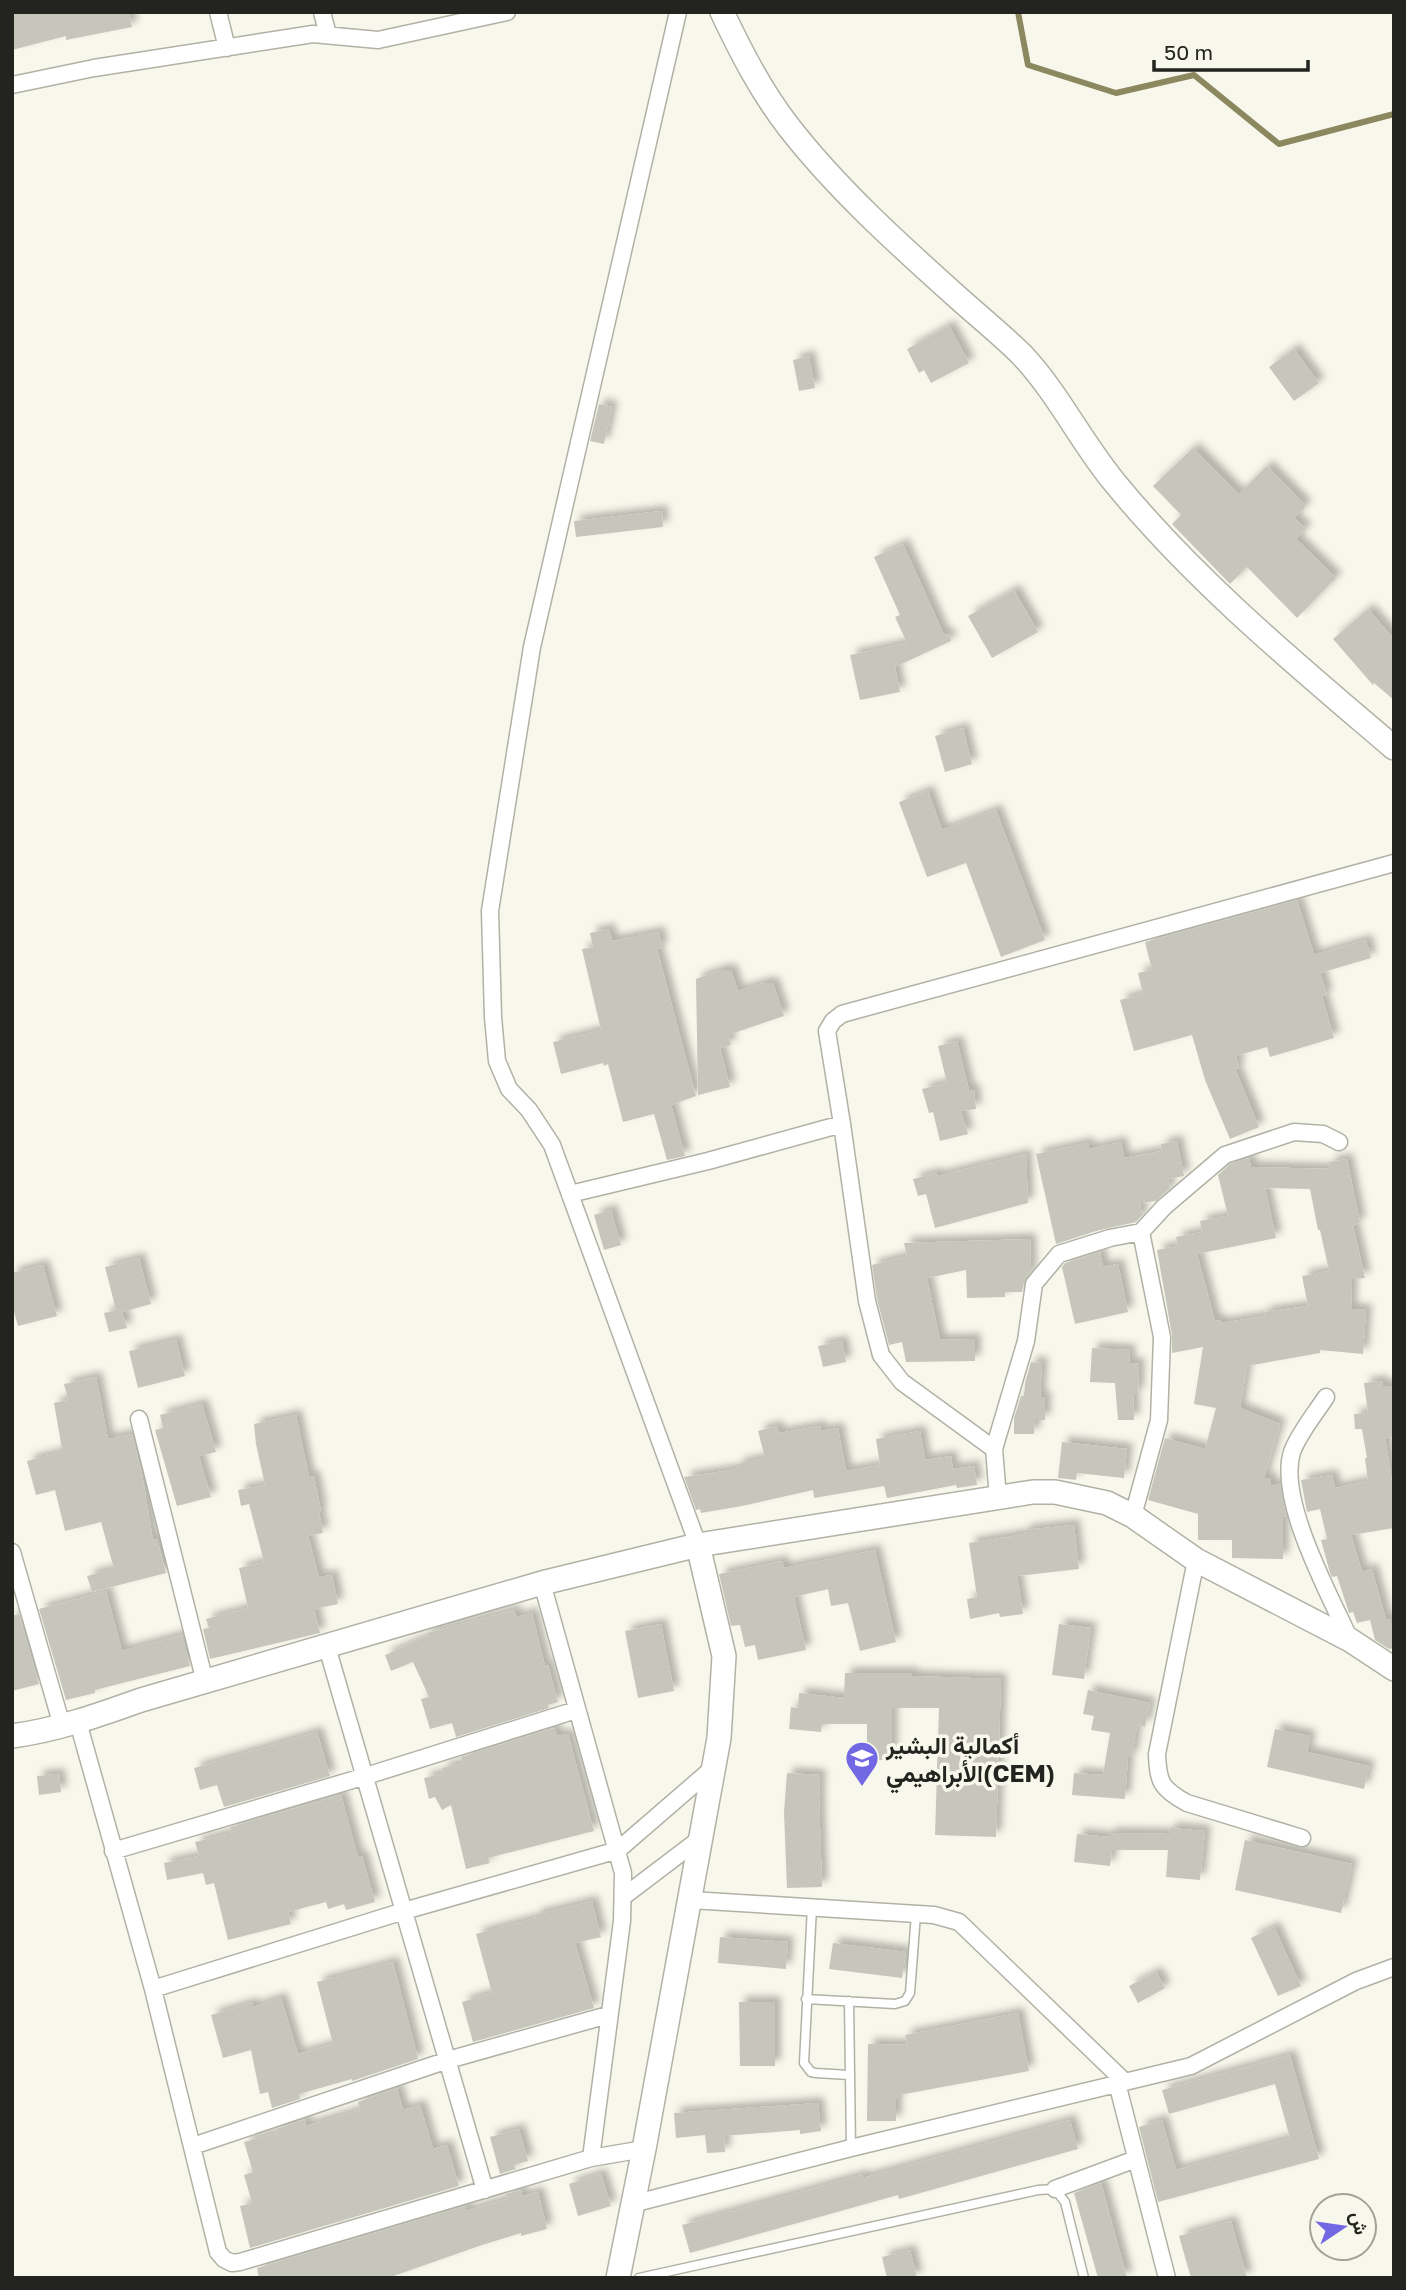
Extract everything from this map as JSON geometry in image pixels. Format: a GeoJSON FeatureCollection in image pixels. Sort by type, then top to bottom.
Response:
{"type":"FeatureCollection","features":[{"type":"Feature","properties":{"kind":"street"},"geometry":{"type":"LineString","coordinates":[[218,12],[227,48]]}},
{"type":"Feature","properties":{"kind":"street"},"geometry":{"type":"LineString","coordinates":[[322,12],[328,35]]}},
{"type":"Feature","properties":{"kind":"street"},"geometry":{"type":"LineString","coordinates":[[12,85],[94,68],[313,34],[378,40],[507,12]]}},
{"type":"Feature","properties":{"kind":"street"},"geometry":{"type":"LineString","coordinates":[[618,2278],[691,1900],[719,1738],[724,1656],[698,1545],[552,1145],[529,1110],[509,1089],[497,1061],[490,911],[532,647],[678,12]]}},
{"type":"Feature","properties":{"kind":"street"},"geometry":{"type":"LineString","coordinates":[[722,12],[747,65],[789,127],[846,192],[1036,370],[1115,483],[1188,562],[1277,647],[1394,748]]}},
{"type":"Feature","properties":{"kind":"street"},"geometry":{"type":"LineString","coordinates":[[994,1449],[902,1382],[881,1355],[867,1301],[827,1031],[833,1021],[842,1014],[1394,863]]}},
{"type":"Feature","properties":{"kind":"street"},"geometry":{"type":"LineString","coordinates":[[570,1194],[708,1161],[842,1124]]}},
{"type":"Feature","properties":{"kind":"street"},"geometry":{"type":"LineString","coordinates":[[998,1497],[994,1449],[1026,1341],[1034,1284],[1059,1254],[1110,1238],[1141,1232],[1164,1207],[1224,1155],[1294,1132],[1323,1134],[1339,1142]]}},
{"type":"Feature","properties":{"kind":"street"},"geometry":{"type":"LineString","coordinates":[[1133,1516],[1159,1420],[1162,1337],[1141,1232]]}},
{"type":"Feature","properties":{"kind":"street"},"geometry":{"type":"LineString","coordinates":[[1326,1397],[1293,1451],[1289,1469],[1290,1488],[1297,1519],[1350,1640]]}},
{"type":"Feature","properties":{"kind":"street"},"geometry":{"type":"LineString","coordinates":[[139,1419],[205,1682]]}},
{"type":"Feature","properties":{"kind":"street"},"geometry":{"type":"LineString","coordinates":[[12,1736],[70,1724],[542,1583],[698,1545],[1033,1492],[1055,1492],[1107,1503],[1133,1516],[1196,1560],[1350,1640],[1394,1669]]}},
{"type":"Feature","properties":{"kind":"street"},"geometry":{"type":"LineString","coordinates":[[12,1552],[113,1851],[153,1989],[218,2252],[223,2259],[232,2263],[591,2158],[644,2150]]}},
{"type":"Feature","properties":{"kind":"street"},"geometry":{"type":"LineString","coordinates":[[1196,1560],[1157,1754],[1158,1778],[1173,1796],[1187,1803],[1302,1838]]}},
{"type":"Feature","properties":{"kind":"street"},"geometry":{"type":"LineString","coordinates":[[542,1583],[623,1873],[622,1921],[591,2158]]}},
{"type":"Feature","properties":{"kind":"street"},"geometry":{"type":"LineString","coordinates":[[327,1647],[485,2190]]}},
{"type":"Feature","properties":{"kind":"street"},"geometry":{"type":"LineString","coordinates":[[113,1851],[576,1710]]}},
{"type":"Feature","properties":{"kind":"street"},"geometry":{"type":"LineString","coordinates":[[153,1989],[404,1911],[618,1850],[714,1767]]}},
{"type":"Feature","properties":{"kind":"street"},"geometry":{"type":"LineString","coordinates":[[623,1898],[702,1837]]}},
{"type":"Feature","properties":{"kind":"street"},"geometry":{"type":"LineString","coordinates":[[691,1900],[934,1915],[959,1922],[1120,2082],[1136,2159],[1167,2278]]}},
{"type":"Feature","properties":{"kind":"street"},"geometry":{"type":"LineString","coordinates":[[632,2204],[1191,2066],[1356,1981],[1394,1967]]}},
{"type":"Feature","properties":{"kind":"street"},"geometry":{"type":"LineString","coordinates":[[193,2146],[448,2060],[608,2015]]}},
{"type":"Feature","properties":{"kind":"street"},"geometry":{"type":"LineString","coordinates":[[1055,2189],[1136,2159]]}},
{"type":"Feature","properties":{"kind":"lane"},"geometry":{"type":"LineString","coordinates":[[811,1907],[804,2063],[811,2072],[849,2075]]}},
{"type":"Feature","properties":{"kind":"lane"},"geometry":{"type":"LineString","coordinates":[[806,1998],[895,2004],[908,1998],[916,1914]]}},
{"type":"Feature","properties":{"kind":"lane"},"geometry":{"type":"LineString","coordinates":[[849,2001],[851,2148]]}},
{"type":"Feature","properties":{"kind":"lane"},"geometry":{"type":"LineString","coordinates":[[639,2278],[1038,2190],[1055,2189],[1065,2202],[1084,2278]]}},
{"type":"Feature","properties":{"kind":"building"},"geometry":{"type":"Polygon","coordinates":[[[12,12],[129,12],[132,27],[66,40],[66,36],[12,50],[12,12]]]}},
{"type":"Feature","properties":{"kind":"building"},"geometry":{"type":"Polygon","coordinates":[[[949,326],[969,363],[931,383],[924,370],[919,373],[907,349],[949,326]]]}},
{"type":"Feature","properties":{"kind":"building"},"geometry":{"type":"Polygon","coordinates":[[[1294,349],[1319,383],[1294,401],[1269,367],[1294,349]]]}},
{"type":"Feature","properties":{"kind":"building"},"geometry":{"type":"Polygon","coordinates":[[[809,356],[815,388],[799,391],[793,360],[809,356]]]}},
{"type":"Feature","properties":{"kind":"building"},"geometry":{"type":"Polygon","coordinates":[[[599,404],[612,407],[604,444],[590,441],[599,404]]]}},
{"type":"Feature","properties":{"kind":"building"},"geometry":{"type":"Polygon","coordinates":[[[1193,448],[1239,494],[1267,466],[1306,506],[1294,518],[1306,529],[1296,539],[1336,578],[1297,618],[1247,567],[1230,584],[1172,524],[1181,515],[1153,486],[1193,448]]]}},
{"type":"Feature","properties":{"kind":"building"},"geometry":{"type":"Polygon","coordinates":[[[662,511],[663,527],[576,537],[574,521],[662,511]]]}},
{"type":"Feature","properties":{"kind":"building"},"geometry":{"type":"Polygon","coordinates":[[[903,544],[944,635],[949,634],[951,641],[895,667],[900,692],[860,700],[850,655],[907,643],[895,617],[900,615],[874,557],[903,544]]]}},
{"type":"Feature","properties":{"kind":"building"},"geometry":{"type":"Polygon","coordinates":[[[1014,590],[1038,632],[992,658],[968,616],[1014,590]]]}},
{"type":"Feature","properties":{"kind":"building"},"geometry":{"type":"Polygon","coordinates":[[[1368,609],[1394,639],[1394,700],[1374,683],[1373,685],[1333,639],[1368,609]]]}},
{"type":"Feature","properties":{"kind":"building"},"geometry":{"type":"Polygon","coordinates":[[[963,728],[972,764],[945,772],[935,736],[963,728]]]}},
{"type":"Feature","properties":{"kind":"building"},"geometry":{"type":"Polygon","coordinates":[[[928,791],[942,830],[996,810],[1045,940],[1001,957],[966,863],[927,877],[899,802],[928,791]]]}},
{"type":"Feature","properties":{"kind":"building"},"geometry":{"type":"Polygon","coordinates":[[[1297,900],[1314,955],[1366,940],[1371,958],[1320,973],[1327,995],[1322,996],[1334,1038],[1270,1057],[1267,1047],[1236,1056],[1239,1068],[1235,1069],[1259,1127],[1230,1139],[1205,1080],[1192,1035],[1134,1051],[1120,1000],[1143,994],[1138,973],[1152,970],[1145,942],[1297,900]]]}},
{"type":"Feature","properties":{"kind":"building"},"geometry":{"type":"Polygon","coordinates":[[[609,929],[612,941],[659,932],[662,948],[657,949],[696,1096],[671,1105],[685,1156],[667,1160],[654,1114],[623,1122],[608,1064],[561,1074],[553,1042],[601,1030],[582,949],[593,947],[590,933],[609,929]]]}},
{"type":"Feature","properties":{"kind":"building"},"geometry":{"type":"Polygon","coordinates":[[[721,970],[731,970],[738,991],[773,983],[784,1016],[728,1035],[731,1045],[720,1048],[730,1087],[698,1095],[696,979],[721,970]]]}},
{"type":"Feature","properties":{"kind":"building"},"geometry":{"type":"Polygon","coordinates":[[[957,1041],[969,1090],[974,1090],[976,1109],[961,1111],[968,1134],[940,1141],[933,1112],[929,1113],[922,1089],[947,1083],[938,1046],[957,1041]]]}},
{"type":"Feature","properties":{"kind":"building"},"geometry":{"type":"Polygon","coordinates":[[[1177,1141],[1184,1176],[1168,1179],[1170,1188],[1156,1201],[1140,1203],[1142,1215],[1136,1222],[1056,1244],[1036,1154],[1088,1143],[1089,1149],[1121,1142],[1124,1158],[1162,1151],[1161,1144],[1177,1141]]]}},
{"type":"Feature","properties":{"kind":"building"},"geometry":{"type":"Polygon","coordinates":[[[1026,1154],[1028,1203],[935,1228],[926,1194],[918,1196],[913,1179],[936,1173],[937,1176],[1026,1154]]]}},
{"type":"Feature","properties":{"kind":"building"},"geometry":{"type":"Polygon","coordinates":[[[1249,1158],[1251,1167],[1330,1169],[1329,1162],[1347,1159],[1360,1223],[1353,1225],[1365,1278],[1352,1279],[1351,1309],[1366,1310],[1363,1354],[1320,1350],[1320,1353],[1247,1366],[1240,1408],[1280,1424],[1264,1478],[1271,1478],[1271,1486],[1280,1484],[1286,1516],[1283,1517],[1283,1559],[1232,1558],[1232,1540],[1198,1540],[1198,1514],[1148,1500],[1165,1438],[1205,1449],[1216,1408],[1194,1404],[1203,1347],[1172,1353],[1172,1335],[1157,1250],[1178,1246],[1176,1237],[1202,1232],[1200,1221],[1228,1216],[1218,1175],[1230,1164],[1249,1158]],[[1265,1188],[1276,1238],[1197,1254],[1215,1321],[1220,1320],[1221,1323],[1265,1316],[1264,1312],[1308,1306],[1302,1276],[1329,1271],[1310,1189],[1265,1188]]]}},
{"type":"Feature","properties":{"kind":"building"},"geometry":{"type":"Polygon","coordinates":[[[611,1210],[621,1245],[604,1250],[594,1215],[611,1210]]]}},
{"type":"Feature","properties":{"kind":"building"},"geometry":{"type":"Polygon","coordinates":[[[1030,1239],[1031,1271],[1024,1282],[1022,1292],[1005,1292],[1005,1297],[967,1298],[966,1270],[927,1278],[940,1340],[975,1339],[975,1361],[906,1362],[902,1342],[889,1345],[877,1299],[872,1265],[907,1256],[904,1243],[1030,1239]]]}},
{"type":"Feature","properties":{"kind":"building"},"geometry":{"type":"Polygon","coordinates":[[[1100,1252],[1103,1267],[1118,1264],[1128,1312],[1075,1324],[1062,1267],[1065,1263],[1100,1252]]]}},
{"type":"Feature","properties":{"kind":"building"},"geometry":{"type":"Polygon","coordinates":[[[139,1258],[151,1304],[122,1312],[127,1328],[109,1332],[104,1313],[116,1310],[105,1267],[139,1258]]]}},
{"type":"Feature","properties":{"kind":"building"},"geometry":{"type":"Polygon","coordinates":[[[43,1265],[57,1316],[18,1326],[12,1305],[12,1273],[43,1265]]]}},
{"type":"Feature","properties":{"kind":"building"},"geometry":{"type":"Polygon","coordinates":[[[176,1340],[185,1376],[138,1388],[129,1351],[176,1340]]]}},
{"type":"Feature","properties":{"kind":"building"},"geometry":{"type":"Polygon","coordinates":[[[842,1341],[846,1362],[823,1367],[818,1346],[842,1341]]]}},
{"type":"Feature","properties":{"kind":"building"},"geometry":{"type":"Polygon","coordinates":[[[1092,1348],[1130,1350],[1129,1363],[1139,1364],[1138,1394],[1133,1394],[1134,1420],[1118,1420],[1115,1383],[1090,1382],[1092,1348]]]}},
{"type":"Feature","properties":{"kind":"building"},"geometry":{"type":"Polygon","coordinates":[[[1031,1362],[1042,1363],[1040,1397],[1045,1397],[1045,1420],[1035,1420],[1034,1434],[1014,1434],[1014,1418],[1021,1396],[1024,1396],[1031,1362]]]}},
{"type":"Feature","properties":{"kind":"building"},"geometry":{"type":"Polygon","coordinates":[[[96,1377],[108,1439],[132,1434],[153,1540],[157,1539],[166,1573],[92,1592],[87,1576],[114,1569],[101,1522],[65,1531],[55,1490],[36,1495],[27,1461],[58,1453],[57,1450],[62,1449],[54,1403],[68,1400],[64,1384],[96,1377]]]}},
{"type":"Feature","properties":{"kind":"building"},"geometry":{"type":"Polygon","coordinates":[[[1382,1381],[1383,1386],[1394,1386],[1394,1437],[1385,1438],[1394,1493],[1394,1528],[1351,1535],[1362,1572],[1372,1569],[1386,1620],[1390,1619],[1394,1648],[1389,1649],[1375,1640],[1370,1620],[1357,1623],[1353,1612],[1349,1613],[1337,1576],[1332,1577],[1330,1573],[1321,1540],[1327,1539],[1320,1509],[1307,1512],[1301,1480],[1332,1475],[1335,1488],[1368,1481],[1362,1429],[1355,1429],[1354,1414],[1368,1413],[1364,1383],[1382,1381]]]}},
{"type":"Feature","properties":{"kind":"building"},"geometry":{"type":"Polygon","coordinates":[[[202,1404],[216,1452],[199,1456],[211,1497],[177,1506],[155,1430],[163,1428],[160,1415],[202,1404]]]}},
{"type":"Feature","properties":{"kind":"building"},"geometry":{"type":"Polygon","coordinates":[[[296,1415],[309,1477],[314,1476],[321,1511],[323,1533],[308,1536],[319,1577],[332,1575],[338,1604],[314,1609],[320,1633],[210,1659],[203,1629],[209,1628],[206,1619],[248,1608],[239,1568],[264,1562],[249,1504],[241,1506],[238,1490],[265,1485],[254,1424],[296,1415]]]}},
{"type":"Feature","properties":{"kind":"building"},"geometry":{"type":"Polygon","coordinates":[[[777,1426],[779,1433],[820,1426],[821,1431],[838,1428],[846,1471],[880,1465],[876,1439],[920,1431],[925,1460],[951,1456],[953,1469],[974,1466],[977,1485],[957,1488],[956,1485],[887,1498],[884,1486],[814,1498],[813,1490],[742,1506],[701,1513],[700,1509],[696,1510],[684,1477],[738,1469],[737,1464],[765,1458],[758,1431],[777,1426]]]}},
{"type":"Feature","properties":{"kind":"building"},"geometry":{"type":"Polygon","coordinates":[[[1062,1442],[1127,1449],[1124,1478],[1077,1473],[1076,1480],[1058,1478],[1062,1442]]]}},
{"type":"Feature","properties":{"kind":"building"},"geometry":{"type":"Polygon","coordinates":[[[1074,1525],[1079,1569],[1017,1576],[1023,1614],[1000,1617],[999,1613],[970,1619],[967,1599],[977,1597],[969,1543],[1025,1534],[1024,1530],[1074,1525]]]}},
{"type":"Feature","properties":{"kind":"building"},"geometry":{"type":"Polygon","coordinates":[[[875,1550],[896,1642],[860,1651],[848,1603],[831,1606],[828,1589],[794,1597],[806,1650],[758,1660],[755,1645],[745,1647],[740,1625],[731,1626],[719,1574],[782,1561],[784,1568],[875,1550]]]}},
{"type":"Feature","properties":{"kind":"building"},"geometry":{"type":"Polygon","coordinates":[[[106,1591],[122,1651],[182,1635],[190,1666],[66,1700],[39,1609],[106,1591]]]}},
{"type":"Feature","properties":{"kind":"building"},"geometry":{"type":"Polygon","coordinates":[[[514,1610],[516,1617],[532,1613],[545,1666],[548,1665],[558,1702],[548,1705],[549,1708],[456,1737],[452,1723],[430,1729],[421,1699],[429,1697],[413,1662],[391,1671],[385,1655],[428,1636],[427,1633],[514,1610]]]}},
{"type":"Feature","properties":{"kind":"building"},"geometry":{"type":"Polygon","coordinates":[[[19,1614],[39,1684],[12,1691],[12,1616],[19,1614]]]}},
{"type":"Feature","properties":{"kind":"building"},"geometry":{"type":"Polygon","coordinates":[[[661,1624],[674,1691],[638,1698],[625,1631],[661,1624]]]}},
{"type":"Feature","properties":{"kind":"building"},"geometry":{"type":"Polygon","coordinates":[[[1059,1624],[1091,1628],[1084,1679],[1052,1675],[1059,1624]]]}},
{"type":"Feature","properties":{"kind":"building"},"geometry":{"type":"Polygon","coordinates":[[[845,1673],[912,1673],[912,1676],[1001,1679],[996,1837],[935,1835],[939,1708],[892,1708],[892,1760],[867,1760],[867,1724],[822,1724],[821,1732],[789,1729],[791,1707],[798,1708],[799,1693],[844,1698],[845,1673]]]}},
{"type":"Feature","properties":{"kind":"building"},"geometry":{"type":"Polygon","coordinates":[[[1088,1690],[1150,1703],[1145,1727],[1137,1725],[1132,1757],[1128,1757],[1125,1799],[1072,1795],[1074,1773],[1103,1775],[1110,1733],[1091,1730],[1094,1716],[1083,1714],[1088,1690]]]}},
{"type":"Feature","properties":{"kind":"building"},"geometry":{"type":"Polygon","coordinates":[[[554,1728],[557,1736],[568,1734],[594,1831],[488,1858],[490,1863],[466,1869],[451,1805],[442,1810],[435,1797],[429,1799],[424,1778],[444,1773],[442,1768],[463,1763],[461,1757],[554,1728]]]}},
{"type":"Feature","properties":{"kind":"building"},"geometry":{"type":"Polygon","coordinates":[[[1275,1729],[1310,1736],[1307,1752],[1369,1766],[1364,1789],[1267,1767],[1275,1729]]]}},
{"type":"Feature","properties":{"kind":"building"},"geometry":{"type":"Polygon","coordinates":[[[317,1732],[330,1776],[224,1807],[217,1785],[200,1790],[194,1768],[317,1732]]]}},
{"type":"Feature","properties":{"kind":"building"},"geometry":{"type":"Polygon","coordinates":[[[787,1773],[820,1775],[822,1887],[787,1888],[784,1812],[787,1773]]]}},
{"type":"Feature","properties":{"kind":"building"},"geometry":{"type":"Polygon","coordinates":[[[59,1774],[61,1792],[39,1795],[37,1776],[59,1774]]]}},
{"type":"Feature","properties":{"kind":"building"},"geometry":{"type":"Polygon","coordinates":[[[341,1795],[358,1857],[362,1856],[375,1902],[346,1910],[344,1904],[328,1909],[326,1902],[288,1912],[291,1924],[228,1940],[214,1883],[206,1885],[203,1873],[167,1880],[164,1863],[199,1856],[195,1842],[232,1833],[230,1827],[341,1795]]]}},
{"type":"Feature","properties":{"kind":"building"},"geometry":{"type":"Polygon","coordinates":[[[1170,1828],[1205,1831],[1200,1880],[1166,1877],[1168,1850],[1112,1850],[1110,1866],[1074,1862],[1077,1834],[1109,1837],[1109,1833],[1169,1834],[1170,1828]]]}},
{"type":"Feature","properties":{"kind":"building"},"geometry":{"type":"Polygon","coordinates":[[[1245,1840],[1352,1864],[1341,1913],[1235,1890],[1245,1840]]]}},
{"type":"Feature","properties":{"kind":"building"},"geometry":{"type":"Polygon","coordinates":[[[592,1901],[601,1937],[575,1943],[594,2008],[473,2042],[462,2002],[492,1993],[476,1934],[536,1918],[535,1915],[592,1901]]]}},
{"type":"Feature","properties":{"kind":"building"},"geometry":{"type":"Polygon","coordinates":[[[1274,1927],[1301,1986],[1278,1996],[1251,1938],[1274,1927]]]}},
{"type":"Feature","properties":{"kind":"building"},"geometry":{"type":"Polygon","coordinates":[[[720,1937],[788,1942],[786,1969],[718,1963],[720,1937]]]}},
{"type":"Feature","properties":{"kind":"building"},"geometry":{"type":"Polygon","coordinates":[[[833,1943],[906,1952],[902,1978],[829,1969],[833,1943]]]}},
{"type":"Feature","properties":{"kind":"building"},"geometry":{"type":"Polygon","coordinates":[[[393,1962],[418,2059],[352,2081],[299,2094],[300,2099],[272,2108],[268,2092],[260,2094],[251,2050],[223,2058],[211,2015],[252,2003],[253,2007],[281,1998],[298,2054],[333,2044],[317,1982],[393,1962]]]}},
{"type":"Feature","properties":{"kind":"building"},"geometry":{"type":"Polygon","coordinates":[[[1156,1972],[1165,1988],[1138,2003],[1129,1986],[1156,1972]]]}},
{"type":"Feature","properties":{"kind":"building"},"geometry":{"type":"Polygon","coordinates":[[[739,2002],[775,2002],[775,2066],[740,2066],[739,2002]]]}},
{"type":"Feature","properties":{"kind":"building"},"geometry":{"type":"Polygon","coordinates":[[[1018,2013],[1029,2071],[899,2095],[899,2099],[896,2099],[896,2121],[867,2121],[868,2044],[907,2045],[905,2035],[1018,2013]]]}},
{"type":"Feature","properties":{"kind":"building"},"geometry":{"type":"Polygon","coordinates":[[[1290,2055],[1319,2159],[1158,2202],[1139,2127],[1162,2120],[1176,2170],[1290,2138],[1275,2084],[1169,2114],[1162,2090],[1290,2055]]]}},
{"type":"Feature","properties":{"kind":"building"},"geometry":{"type":"Polygon","coordinates":[[[397,2088],[403,2110],[420,2105],[433,2149],[447,2145],[459,2186],[250,2248],[240,2206],[252,2203],[244,2175],[253,2172],[244,2142],[277,2133],[276,2129],[305,2119],[306,2126],[360,2110],[358,2102],[397,2088]]]}},
{"type":"Feature","properties":{"kind":"building"},"geometry":{"type":"Polygon","coordinates":[[[818,2103],[821,2131],[724,2136],[725,2152],[707,2153],[705,2135],[676,2138],[674,2113],[818,2103]]]}},
{"type":"Feature","properties":{"kind":"building"},"geometry":{"type":"Polygon","coordinates":[[[1070,2120],[1078,2149],[899,2199],[898,2195],[690,2253],[682,2225],[1070,2120]]]}},
{"type":"Feature","properties":{"kind":"building"},"geometry":{"type":"Polygon","coordinates":[[[519,2129],[528,2161],[514,2165],[516,2169],[500,2174],[490,2137],[519,2129]]]}},
{"type":"Feature","properties":{"kind":"building"},"geometry":{"type":"Polygon","coordinates":[[[601,2174],[611,2206],[578,2216],[569,2184],[601,2174]]]}},
{"type":"Feature","properties":{"kind":"building"},"geometry":{"type":"Polygon","coordinates":[[[1101,2183],[1127,2278],[1098,2278],[1074,2193],[1101,2183]]]}},
{"type":"Feature","properties":{"kind":"building"},"geometry":{"type":"Polygon","coordinates":[[[521,2190],[522,2196],[538,2192],[547,2229],[521,2236],[521,2233],[388,2278],[259,2278],[257,2268],[465,2206],[466,2211],[507,2199],[506,2194],[521,2190]]]}},
{"type":"Feature","properties":{"kind":"building"},"geometry":{"type":"Polygon","coordinates":[[[1231,2221],[1247,2278],[1191,2278],[1179,2236],[1231,2221]]]}},
{"type":"Feature","properties":{"kind":"building"},"geometry":{"type":"Polygon","coordinates":[[[910,2250],[917,2278],[887,2278],[882,2257],[910,2250]]]}},
{"type":"Feature","properties":{"kind":"waterway"},"geometry":{"type":"LineString","coordinates":[[1018,12],[1028,65],[1116,93],[1194,75],[1279,144],[1394,114]]}},
{"type":"Feature","properties":{"kind":"place","name":"أكمالية البشير الأبراهيمي(CEM)"},"geometry":{"type":"Point","coordinates":[862,1788]}}]}
